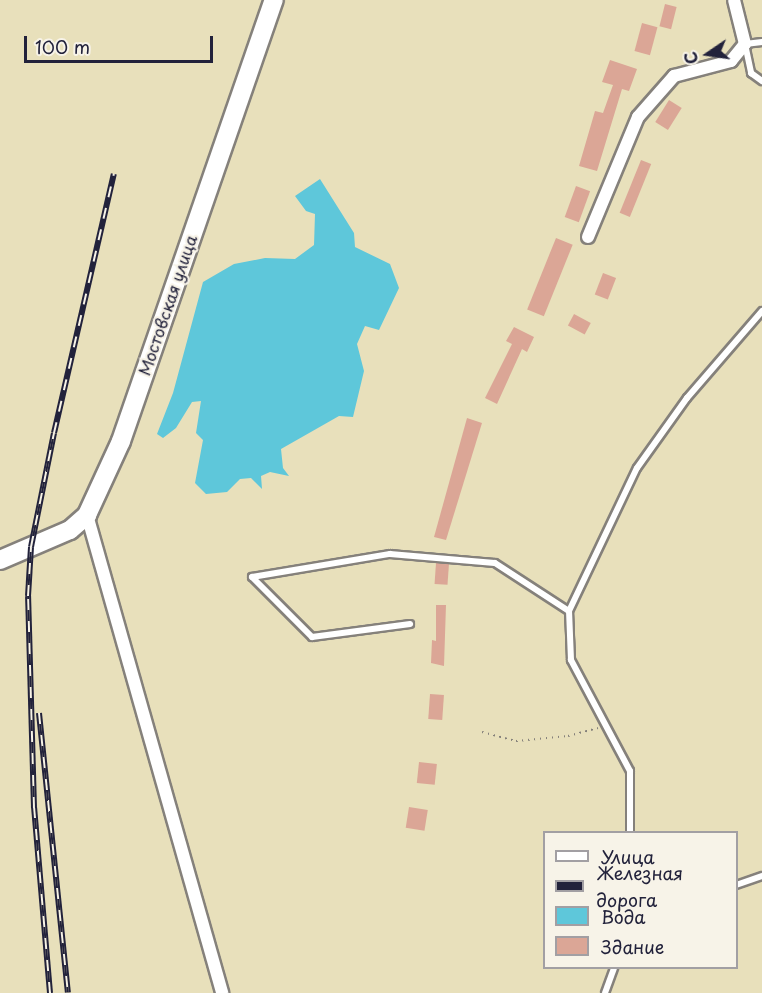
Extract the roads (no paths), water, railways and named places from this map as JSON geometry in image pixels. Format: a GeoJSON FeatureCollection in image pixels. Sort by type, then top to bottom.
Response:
{"type":"FeatureCollection","features":[{"type":"Feature","properties":{"kind":"street","name":"Мостовская улица"},"geometry":{"type":"LineString","coordinates":[[0,560],[70,530],[87,515],[121,441],[274,0]]}},
{"type":"Feature","properties":{"kind":"street"},"geometry":{"type":"LineString","coordinates":[[588,237],[638,117],[675,76],[732,61],[745,44],[734,0]]}},
{"type":"Feature","properties":{"kind":"street"},"geometry":{"type":"LineString","coordinates":[[87,515],[222,993]]}},
{"type":"Feature","properties":{"kind":"lane"},"geometry":{"type":"LineString","coordinates":[[762,42],[745,44],[751,73],[762,81]]}},
{"type":"Feature","properties":{"kind":"lane"},"geometry":{"type":"LineString","coordinates":[[630,831],[630,771],[571,660],[569,611],[637,468],[687,398],[762,311]]}},
{"type":"Feature","properties":{"kind":"lane"},"geometry":{"type":"LineString","coordinates":[[410,624],[312,637],[252,577],[390,554],[495,563],[569,611]]}},
{"type":"Feature","properties":{"kind":"lane"},"geometry":{"type":"LineString","coordinates":[[738,884],[762,876]]}},
{"type":"Feature","properties":{"kind":"lane"},"geometry":{"type":"LineString","coordinates":[[605,993],[614,969]]}},
{"type":"Feature","properties":{"kind":"water"},"geometry":{"type":"Polygon","coordinates":[[[320,179],[354,233],[355,247],[390,264],[399,288],[379,330],[365,326],[357,344],[364,371],[353,417],[339,416],[281,449],[283,468],[289,476],[270,472],[261,476],[262,489],[251,478],[240,479],[227,492],[206,494],[195,483],[203,440],[196,433],[201,401],[192,402],[176,428],[163,438],[157,434],[173,393],[203,282],[234,264],[265,258],[295,259],[314,245],[315,214],[306,211],[295,196],[320,179]]]}},
{"type":"Feature","properties":{"kind":"railway"},"geometry":{"type":"LineString","coordinates":[[50,993],[34,808],[28,596],[31,547],[54,433],[114,174]]}},
{"type":"Feature","properties":{"kind":"railway"},"geometry":{"type":"LineString","coordinates":[[39,713],[68,993]]}}]}
